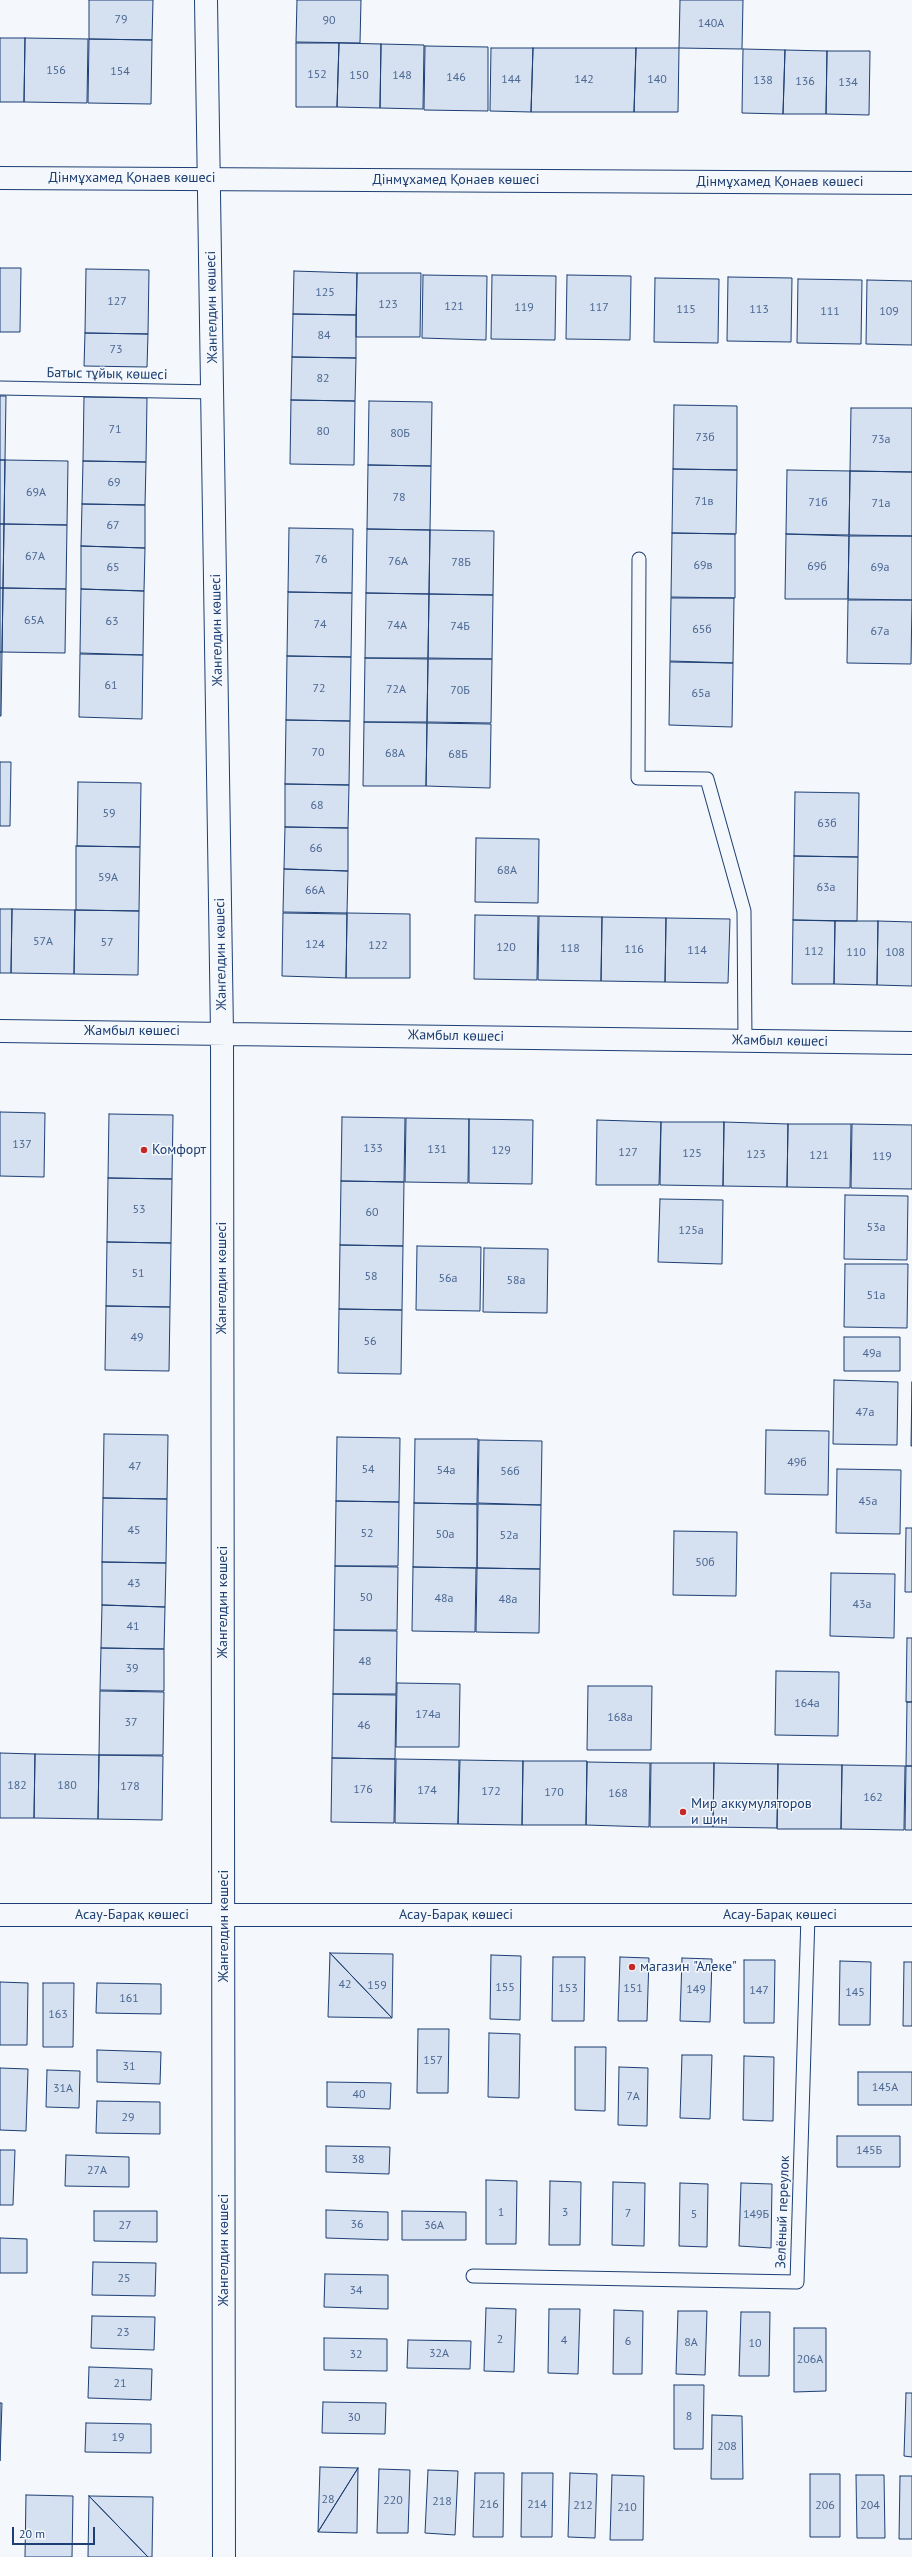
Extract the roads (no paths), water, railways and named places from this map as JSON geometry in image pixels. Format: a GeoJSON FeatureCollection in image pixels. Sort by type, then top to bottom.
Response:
{"type":"FeatureCollection","features":[{"type":"Feature","properties":{"kind":"street","name":"Жангелдин көшесі"},"geometry":{"type":"LineString","coordinates":[[206,0],[214,392],[222,1032],[224,2557]]}},
{"type":"Feature","properties":{"kind":"street","name":"Дінмұхамед Қонаев көшесі"},"geometry":{"type":"LineString","coordinates":[[0,178],[912,183]]}},
{"type":"Feature","properties":{"kind":"street","name":"Жамбыл көшесі"},"geometry":{"type":"LineString","coordinates":[[0,1031],[222,1032],[912,1043]]}},
{"type":"Feature","properties":{"kind":"street","name":"Асау-Барақ көшесі"},"geometry":{"type":"LineString","coordinates":[[0,1915],[912,1915]]}},
{"type":"Feature","properties":{"kind":"lane","name":"Батыс тұйық көшесі"},"geometry":{"type":"LineString","coordinates":[[0,388],[214,392]]}},
{"type":"Feature","properties":{"kind":"lane"},"geometry":{"type":"LineString","coordinates":[[639,559],[638,778],[707,779],[744,911],[745,1041]]}},
{"type":"Feature","properties":{"kind":"lane","name":"Зелёный переулок"},"geometry":{"type":"LineString","coordinates":[[473,2276],[797,2282],[808,1915]]}},
{"type":"Feature","properties":{"kind":"place","name":"Комфорт"},"geometry":{"type":"Point","coordinates":[144,1150]}},
{"type":"Feature","properties":{"kind":"place","name":"Мир аккумуляторов и шин"},"geometry":{"type":"Point","coordinates":[683,1812]}},
{"type":"Feature","properties":{"kind":"place","name":"магазин \"Алеке\""},"geometry":{"type":"Point","coordinates":[632,1967]}}]}
